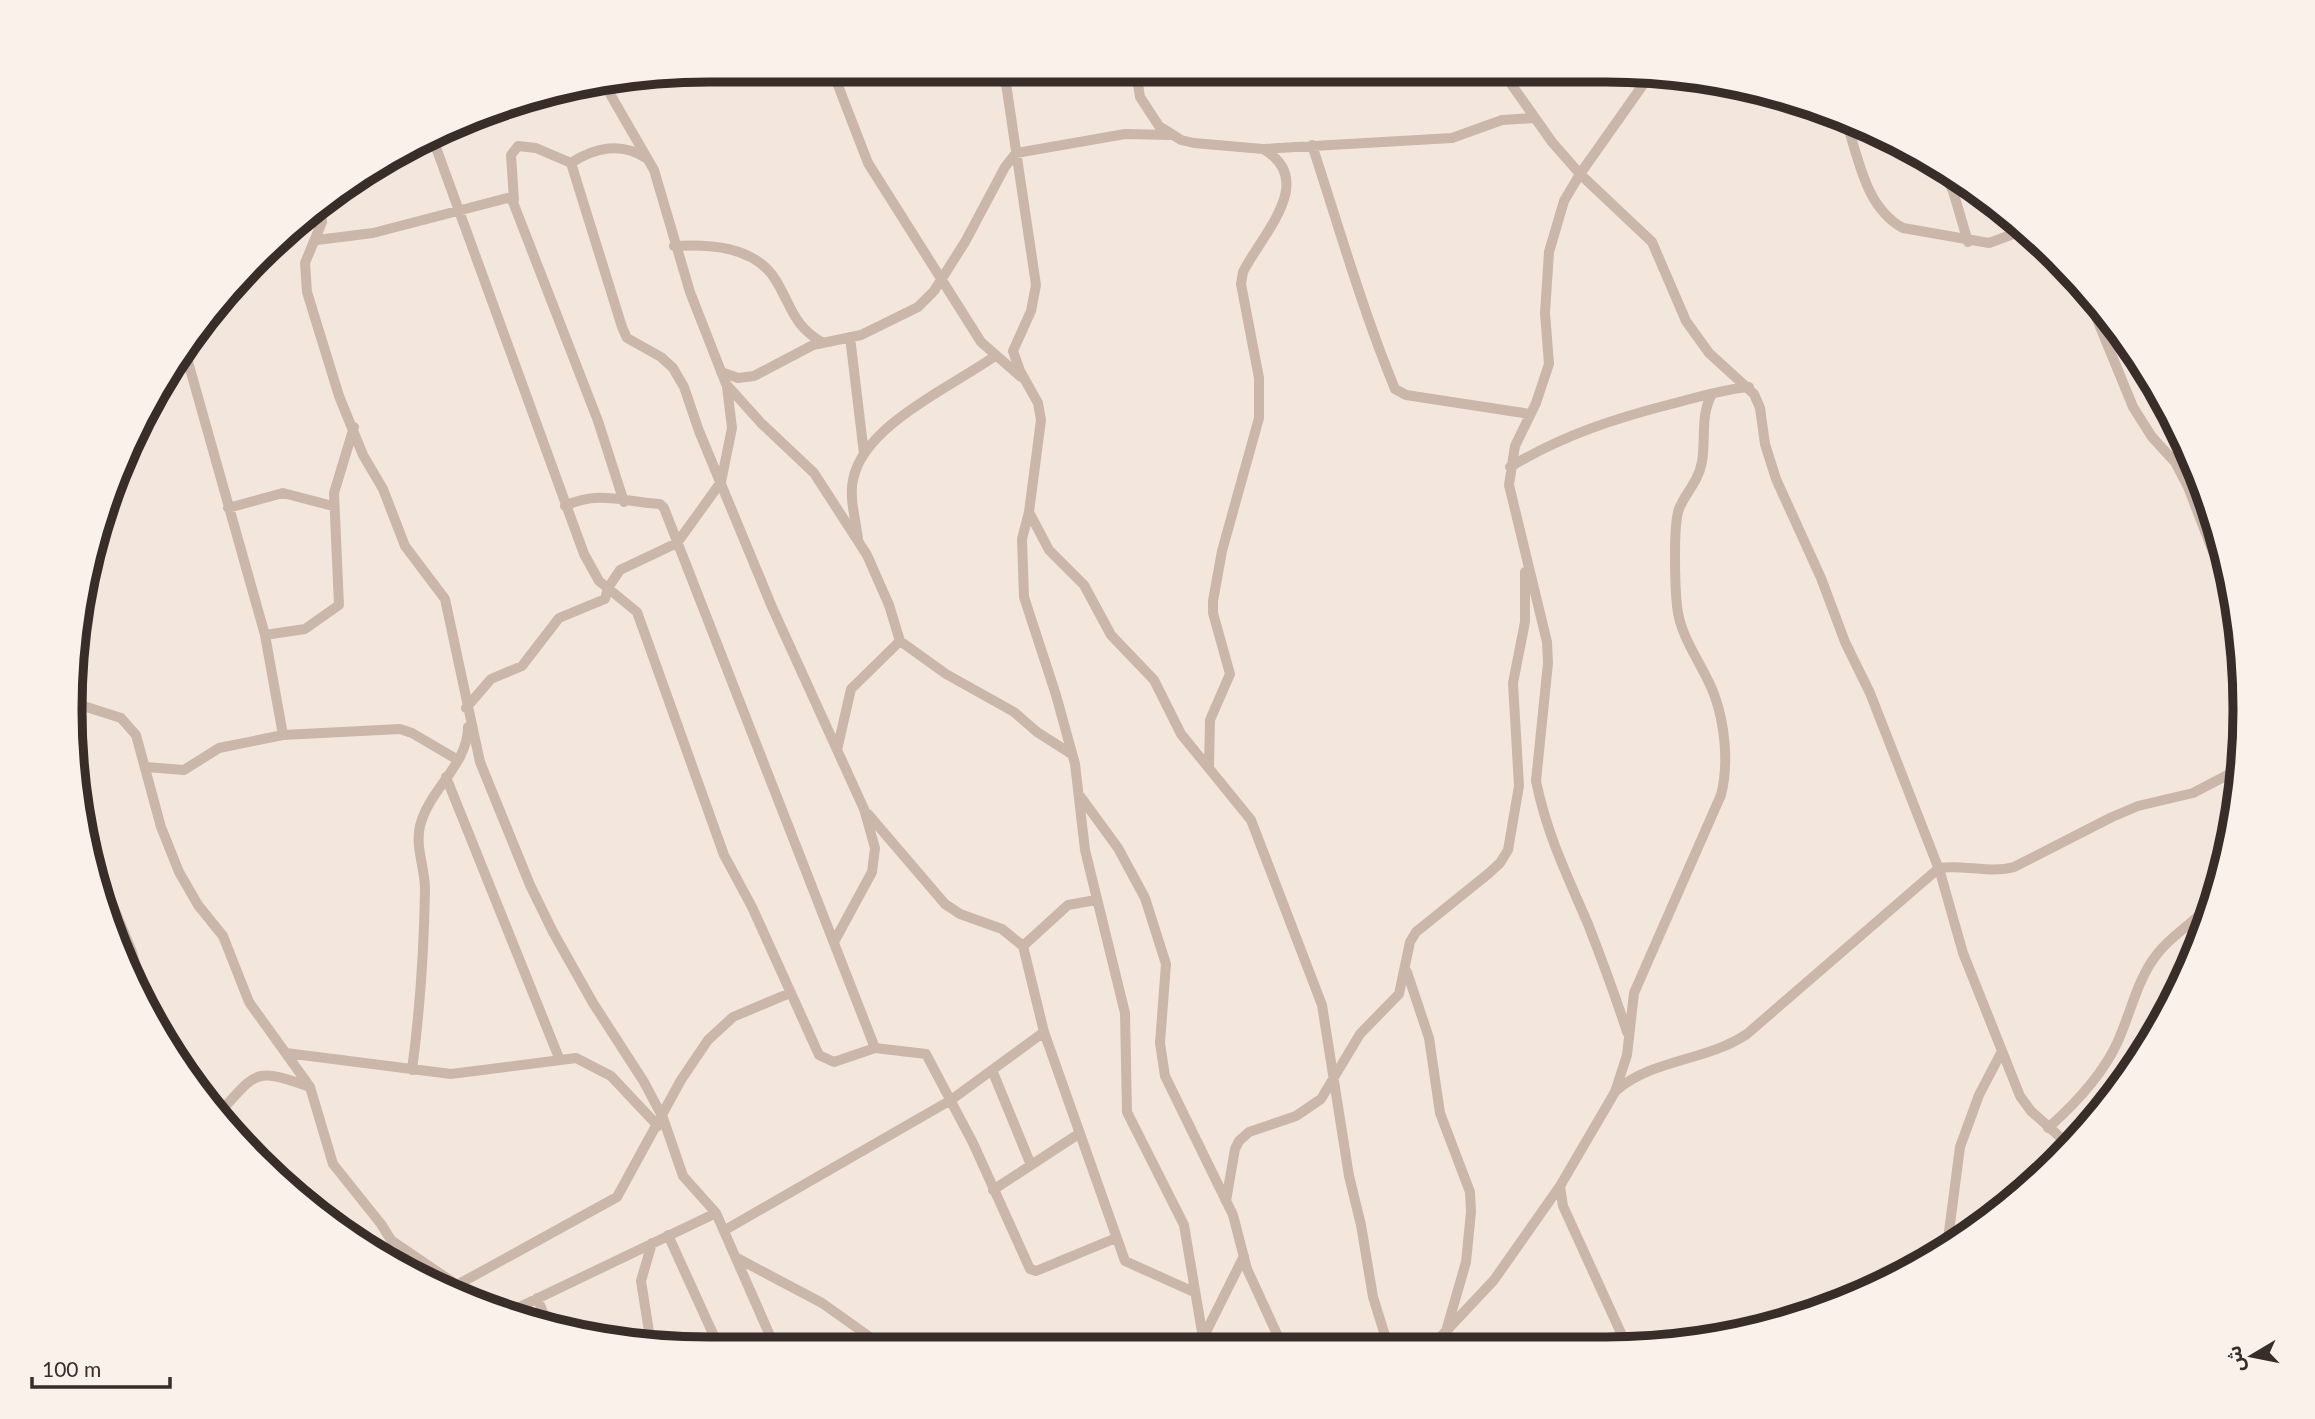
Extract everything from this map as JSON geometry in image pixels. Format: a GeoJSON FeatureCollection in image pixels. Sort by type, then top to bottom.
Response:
{"type":"FeatureCollection","features":[{"type":"Feature","properties":{"kind":"street"},"geometry":{"type":"LineString","coordinates":[[837,82],[868,163],[972,329],[995,356],[1026,381]]}},
{"type":"Feature","properties":{"kind":"street"},"geometry":{"type":"LineString","coordinates":[[1006,82],[1036,285],[1031,311],[1013,351],[1038,403],[1041,420],[1029,512],[1020,554],[1024,597],[1075,764],[1085,850],[1125,1013],[1127,1112],[1184,1225],[1201,1337]]}},
{"type":"Feature","properties":{"kind":"street"},"geometry":{"type":"LineString","coordinates":[[1138,82],[1140,97],[1149,114],[1170,135]]}},
{"type":"Feature","properties":{"kind":"street"},"geometry":{"type":"LineString","coordinates":[[1509,82],[1534,118],[1580,174],[1652,242],[1686,321],[1709,353],[1749,387],[1760,408],[1765,444],[1776,479],[1821,578],[1845,642],[1870,693],[1939,868],[1958,939],[2020,1096],[2062,1139]]}},
{"type":"Feature","properties":{"kind":"street"},"geometry":{"type":"LineString","coordinates":[[1629,1038],[1604,964],[1556,856],[1536,781],[1548,663],[1542,620],[1511,497],[1510,467],[1549,364],[1545,313],[1549,251],[1564,201],[1644,84]]}},
{"type":"Feature","properties":{"kind":"street"},"geometry":{"type":"LineString","coordinates":[[412,1070],[423,984],[420,950],[425,887],[419,835],[427,806],[467,744],[467,708],[491,679],[522,666],[559,618],[606,599],[608,588],[620,570],[677,544],[721,482],[732,428],[726,384],[674,246],[660,190],[648,159],[608,91]]}},
{"type":"Feature","properties":{"kind":"street"},"geometry":{"type":"LineString","coordinates":[[721,372],[747,378],[823,343],[850,337],[905,316],[934,291],[1016,153],[1125,134],[1170,135],[1194,143],[1263,149],[1451,138],[1502,120],[1534,118]]}},
{"type":"Feature","properties":{"kind":"street"},"geometry":{"type":"LineString","coordinates":[[1849,132],[1868,188],[1891,221],[1903,228],[1968,242],[1989,243],[2014,234]]}},
{"type":"Feature","properties":{"kind":"street"},"geometry":{"type":"LineString","coordinates":[[435,145],[461,210],[509,356],[593,575],[637,612],[724,855],[752,907],[819,1055],[825,1060],[845,1060],[875,1048],[926,1054],[974,1143],[1030,1269],[1036,1271],[1116,1238]]}},
{"type":"Feature","properties":{"kind":"street"},"geometry":{"type":"LineString","coordinates":[[1312,145],[1353,265],[1365,317],[1395,388],[1406,395],[1530,414]]}},
{"type":"Feature","properties":{"kind":"street"},"geometry":{"type":"LineString","coordinates":[[317,240],[373,233],[511,198],[514,200],[516,194],[511,155],[519,146],[536,148],[571,163],[616,146],[633,149],[648,159]]}},
{"type":"Feature","properties":{"kind":"street"},"geometry":{"type":"LineString","coordinates":[[1209,766],[1210,720],[1230,674],[1213,613],[1213,601],[1228,528],[1259,418],[1259,378],[1241,284],[1243,272],[1284,201],[1288,186],[1287,173],[1280,161],[1263,149]]}},
{"type":"Feature","properties":{"kind":"street"},"geometry":{"type":"LineString","coordinates":[[571,163],[627,338],[661,357],[673,368],[684,387],[772,607],[864,809],[875,860],[872,872],[834,942]]}},
{"type":"Feature","properties":{"kind":"street"},"geometry":{"type":"LineString","coordinates":[[1950,186],[1968,242]]}},
{"type":"Feature","properties":{"kind":"street"},"geometry":{"type":"LineString","coordinates":[[511,198],[598,421],[624,502]]}},
{"type":"Feature","properties":{"kind":"street"},"geometry":{"type":"LineString","coordinates":[[323,216],[317,240],[305,263],[307,292],[336,387],[363,455],[383,489],[405,547],[445,599],[456,640],[467,708],[480,762],[530,885],[593,1003],[636,1068],[684,1176],[716,1213],[771,1337]]}},
{"type":"Feature","properties":{"kind":"street"},"geometry":{"type":"LineString","coordinates":[[674,246],[722,246],[755,261],[775,279],[800,327],[823,343]]}},
{"type":"Feature","properties":{"kind":"street"},"geometry":{"type":"LineString","coordinates":[[2097,320],[2133,407],[2152,437],[2175,462],[2188,487],[2211,546]]}},
{"type":"Feature","properties":{"kind":"street"},"geometry":{"type":"LineString","coordinates":[[850,337],[864,454]]}},
{"type":"Feature","properties":{"kind":"street"},"geometry":{"type":"LineString","coordinates":[[858,541],[852,489],[853,478],[864,454],[910,409],[995,356]]}},
{"type":"Feature","properties":{"kind":"street"},"geometry":{"type":"LineString","coordinates":[[188,361],[265,635],[283,735]]}},
{"type":"Feature","properties":{"kind":"street"},"geometry":{"type":"LineString","coordinates":[[726,384],[752,414],[814,473],[858,541],[889,605],[900,641],[946,674],[1014,712],[1037,732],[1070,754]]}},
{"type":"Feature","properties":{"kind":"street"},"geometry":{"type":"LineString","coordinates":[[1510,467],[1578,431],[1712,394],[1749,387]]}},
{"type":"Feature","properties":{"kind":"street"},"geometry":{"type":"LineString","coordinates":[[1440,1337],[1494,1280],[1560,1186],[1615,1092],[1629,1038],[1630,1009],[1642,973],[1713,819],[1725,779],[1720,716],[1714,694],[1679,622],[1676,596],[1679,509],[1691,491],[1702,462],[1704,414],[1712,394]]}},
{"type":"Feature","properties":{"kind":"street"},"geometry":{"type":"LineString","coordinates":[[265,635],[306,629],[339,605],[333,506],[336,481],[354,427]]}},
{"type":"Feature","properties":{"kind":"street"},"geometry":{"type":"LineString","coordinates":[[228,508],[283,493],[333,506]]}},
{"type":"Feature","properties":{"kind":"street"},"geometry":{"type":"LineString","coordinates":[[565,506],[590,496],[624,502],[660,504],[875,1048]]}},
{"type":"Feature","properties":{"kind":"street"},"geometry":{"type":"LineString","coordinates":[[1029,512],[1049,550],[1078,577],[1105,626],[1154,680],[1173,724],[1251,820],[1315,983],[1368,1275],[1386,1337]]}},
{"type":"Feature","properties":{"kind":"street"},"geometry":{"type":"LineString","coordinates":[[1226,1201],[1235,1149],[1239,1141],[1250,1132],[1310,1109],[1334,1081],[1360,1034],[1399,994],[1407,970],[1410,942],[1416,932],[1488,874],[1500,863],[1508,850],[1519,786],[1513,683],[1525,622],[1524,555]]}},
{"type":"Feature","properties":{"kind":"street"},"geometry":{"type":"LineString","coordinates":[[837,750],[850,689],[900,641]]}},
{"type":"Feature","properties":{"kind":"street"},"geometry":{"type":"LineString","coordinates":[[82,706],[121,718],[140,742],[161,827],[179,872],[198,905],[223,936],[249,1002],[310,1087],[333,1164],[391,1240],[395,1253]]}},
{"type":"Feature","properties":{"kind":"street"},"geometry":{"type":"LineString","coordinates":[[145,767],[184,770],[219,748],[283,735],[406,730],[458,760]]}},
{"type":"Feature","properties":{"kind":"street"},"geometry":{"type":"LineString","coordinates":[[1615,1092],[1639,1074],[1718,1051],[1746,1034],[1939,868],[1959,865],[2000,870],[2014,867],[2112,817],[2138,806],[2193,793],[2229,774]]}},
{"type":"Feature","properties":{"kind":"street"},"geometry":{"type":"LineString","coordinates":[[446,777],[559,1058]]}},
{"type":"Feature","properties":{"kind":"street"},"geometry":{"type":"LineString","coordinates":[[1078,794],[1118,848],[1145,898],[1166,964],[1160,1059],[1193,1138],[1226,1201],[1244,1256],[1279,1337]]}},
{"type":"Feature","properties":{"kind":"street"},"geometry":{"type":"LineString","coordinates":[[864,809],[925,884],[946,904],[960,914],[1002,929],[1023,946],[1044,1032],[1125,1261],[1131,1266],[1194,1292]]}},
{"type":"Feature","properties":{"kind":"street"},"geometry":{"type":"LineString","coordinates":[[1023,946],[1068,905],[1096,900]]}},
{"type":"Feature","properties":{"kind":"street"},"geometry":{"type":"LineString","coordinates":[[2048,1128],[2074,1105],[2114,1050],[2142,979],[2157,954],[2196,921]]}},
{"type":"Feature","properties":{"kind":"street"},"geometry":{"type":"LineString","coordinates":[[122,928],[134,958]]}},
{"type":"Feature","properties":{"kind":"street"},"geometry":{"type":"LineString","coordinates":[[1407,970],[1429,1038],[1440,1114],[1470,1192],[1471,1212],[1466,1262],[1447,1330]]}},
{"type":"Feature","properties":{"kind":"street"},"geometry":{"type":"LineString","coordinates":[[459,1284],[617,1198],[661,1122],[681,1080],[718,1029],[733,1017],[790,993]]}},
{"type":"Feature","properties":{"kind":"street"},"geometry":{"type":"LineString","coordinates":[[725,1230],[951,1100],[1044,1032]]}},
{"type":"Feature","properties":{"kind":"street"},"geometry":{"type":"LineString","coordinates":[[1949,1234],[1960,1147],[1979,1095],[2002,1051]]}},
{"type":"Feature","properties":{"kind":"street"},"geometry":{"type":"LineString","coordinates":[[286,1053],[412,1070],[465,1074],[559,1058],[576,1058],[611,1076],[661,1122]]}},
{"type":"Feature","properties":{"kind":"street"},"geometry":{"type":"LineString","coordinates":[[992,1070],[1031,1165]]}},
{"type":"Feature","properties":{"kind":"street"},"geometry":{"type":"LineString","coordinates":[[225,1107],[249,1080],[261,1074],[280,1076],[310,1087]]}},
{"type":"Feature","properties":{"kind":"street"},"geometry":{"type":"LineString","coordinates":[[993,1190],[1080,1133]]}},
{"type":"Feature","properties":{"kind":"street"},"geometry":{"type":"LineString","coordinates":[[1560,1186],[1563,1206],[1622,1336]]}},
{"type":"Feature","properties":{"kind":"street"},"geometry":{"type":"LineString","coordinates":[[519,1307],[716,1213]]}},
{"type":"Feature","properties":{"kind":"street"},"geometry":{"type":"LineString","coordinates":[[668,1235],[714,1337]]}},
{"type":"Feature","properties":{"kind":"street"},"geometry":{"type":"LineString","coordinates":[[391,1240],[450,1280]]}},
{"type":"Feature","properties":{"kind":"street"},"geometry":{"type":"LineString","coordinates":[[649,1333],[641,1281],[652,1243]]}},
{"type":"Feature","properties":{"kind":"street"},"geometry":{"type":"LineString","coordinates":[[1204,1337],[1244,1256]]}},
{"type":"Feature","properties":{"kind":"street"},"geometry":{"type":"LineString","coordinates":[[737,1258],[822,1303],[870,1337]]}},
{"type":"Feature","properties":{"kind":"street"},"geometry":{"type":"LineString","coordinates":[[537,1298],[544,1314]]}}]}
